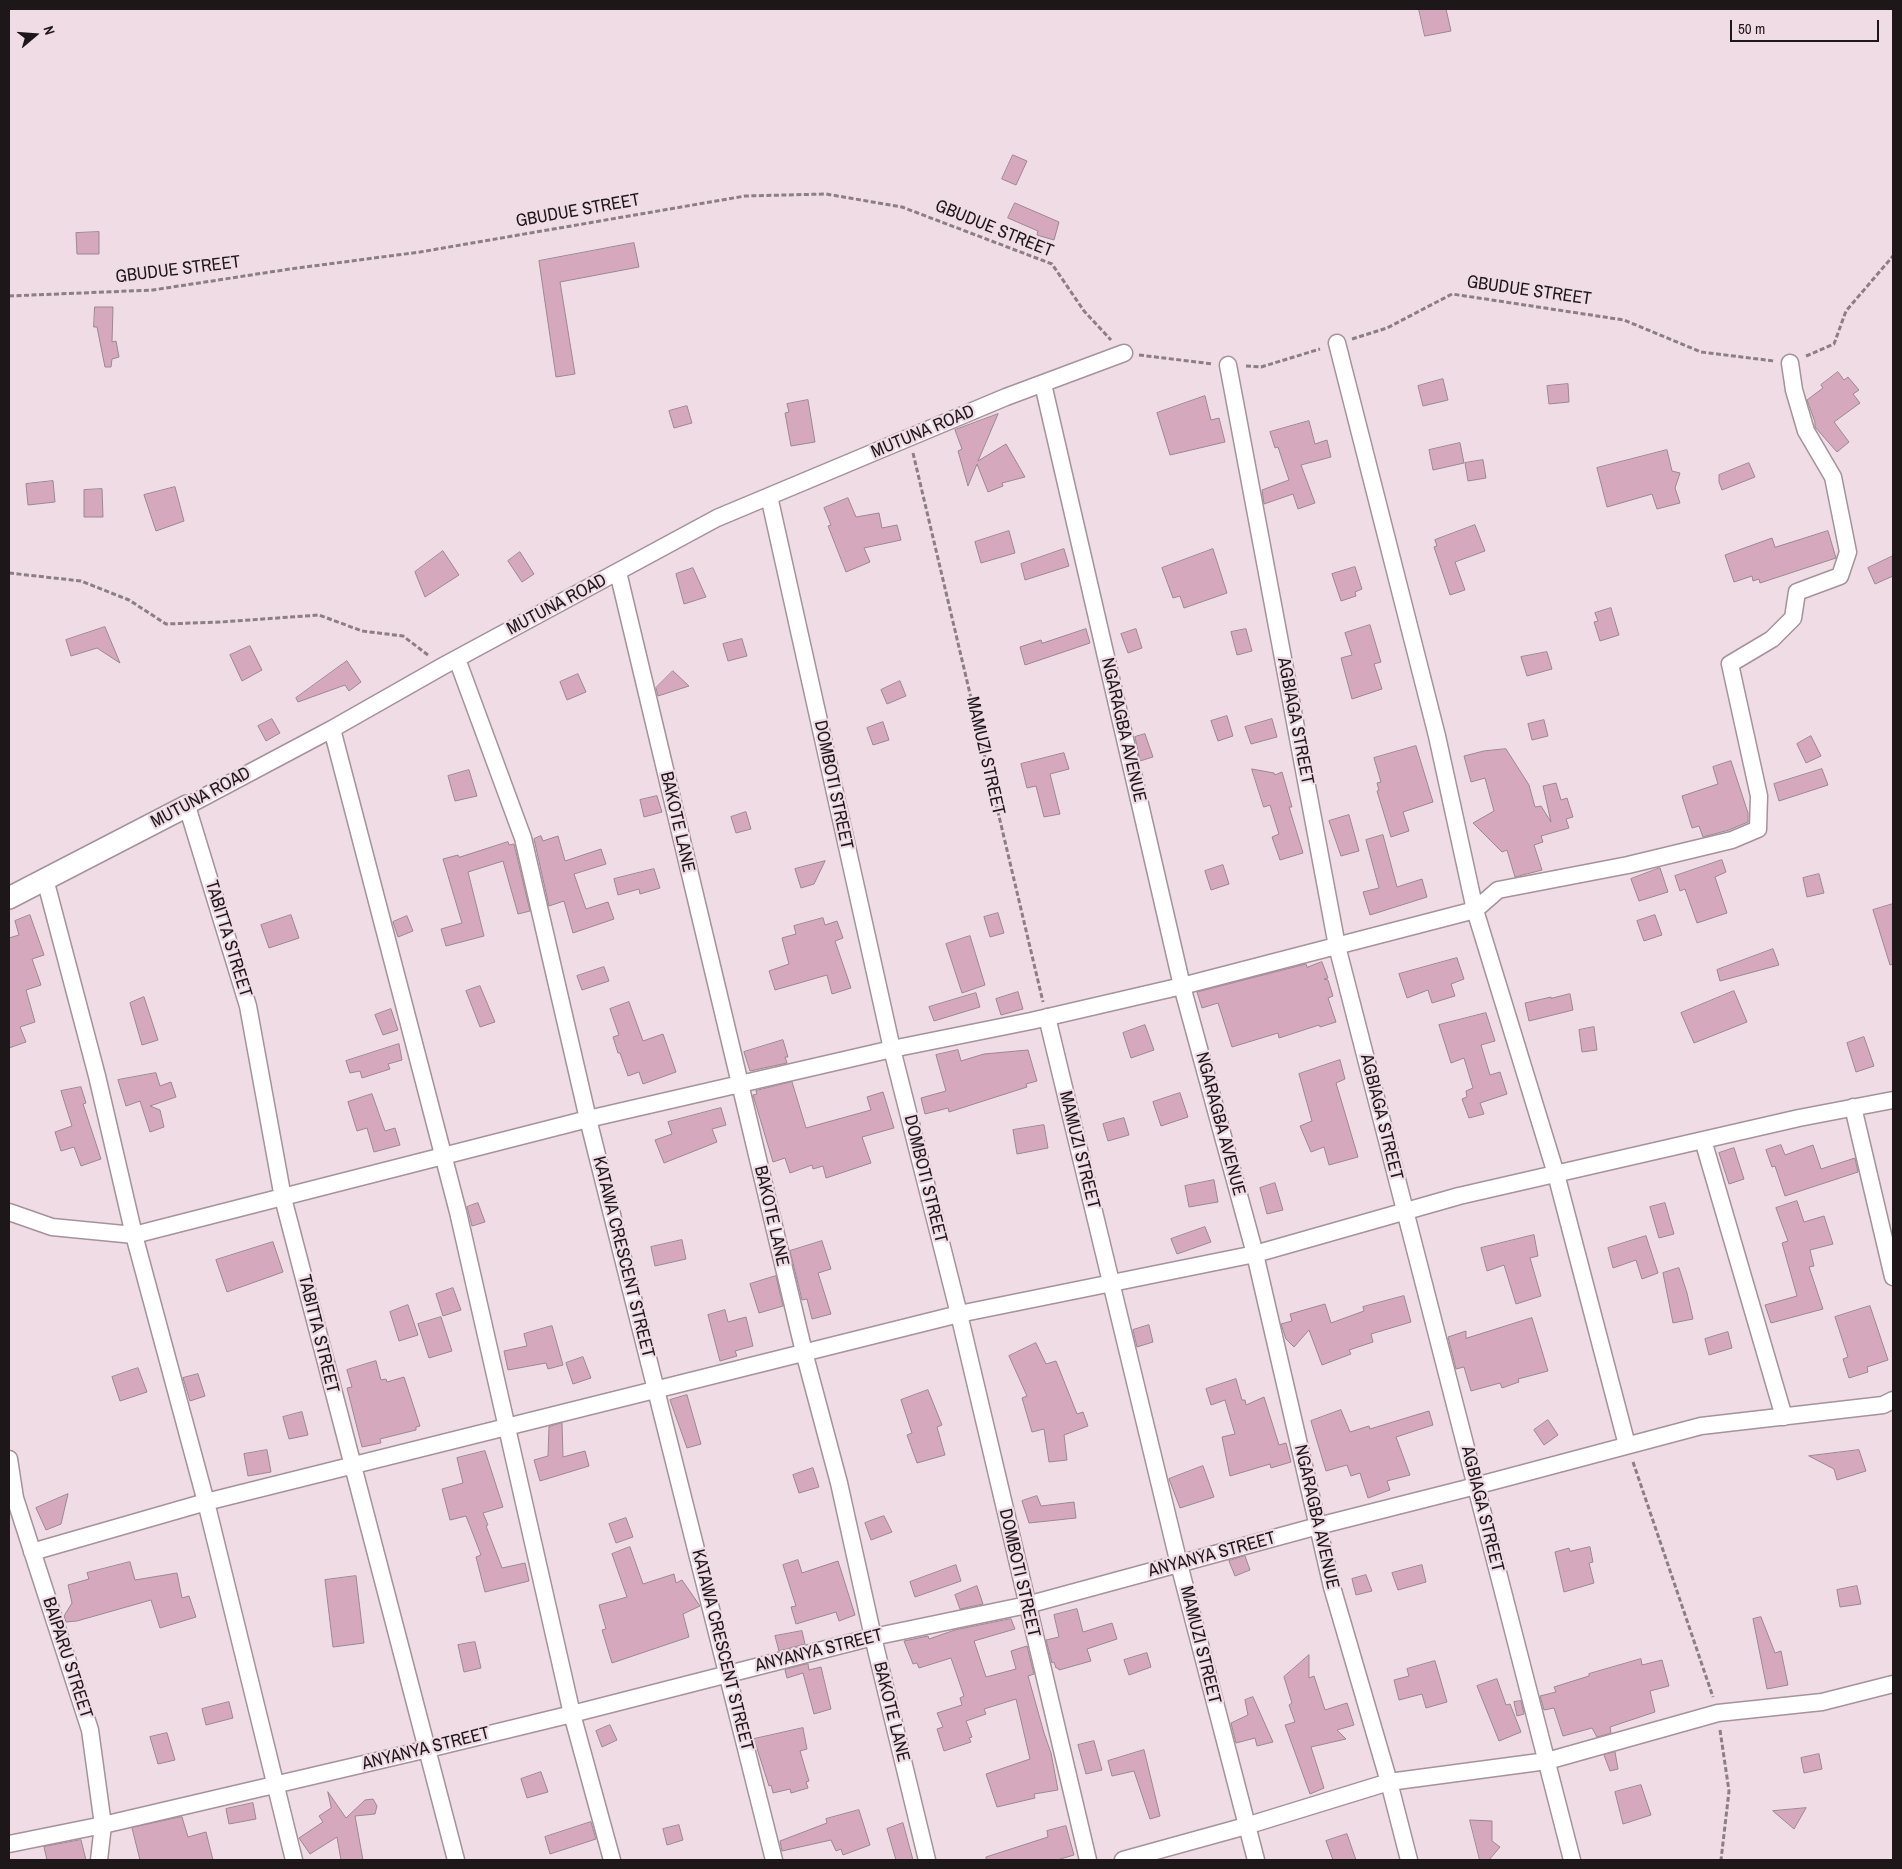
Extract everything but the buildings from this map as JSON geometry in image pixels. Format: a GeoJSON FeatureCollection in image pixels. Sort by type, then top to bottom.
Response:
{"type":"FeatureCollection","features":[{"type":"Feature","properties":{"kind":"street"},"geometry":{"type":"LineString","coordinates":[[1337,343],[1437,736],[1475,910],[1556,1174],[1627,1445]]}},
{"type":"Feature","properties":{"kind":"street","name":"MUTUNA ROAD"},"geometry":{"type":"LineString","coordinates":[[9,898],[332,729],[717,518],[1043,384],[1124,353]]}},
{"type":"Feature","properties":{"kind":"street"},"geometry":{"type":"LineString","coordinates":[[9,1212],[52,1227],[134,1235],[588,1119],[740,1083],[1182,986],[1475,910],[1498,890],[1628,866],[1732,840],[1758,829],[1759,796],[1730,664],[1772,639],[1793,618],[1797,592],[1840,576],[1848,552],[1833,476],[1806,431],[1794,390],[1790,363]]}},
{"type":"Feature","properties":{"kind":"street","name":"AGBIAGA STREET"},"geometry":{"type":"LineString","coordinates":[[1228,365],[1337,946],[1572,1860]]}},
{"type":"Feature","properties":{"kind":"street","name":"NGARAGBA AVENUE"},"geometry":{"type":"LineString","coordinates":[[1043,384],[1182,986],[1255,1254],[1332,1587],[1390,1782],[1409,1860]]}},
{"type":"Feature","properties":{"kind":"street","name":"DOMBOTI STREET"},"geometry":{"type":"LineString","coordinates":[[769,496],[892,1049],[959,1314],[1088,1860]]}},
{"type":"Feature","properties":{"kind":"street","name":"BAKOTE LANE"},"geometry":{"type":"LineString","coordinates":[[618,572],[804,1352],[839,1483],[872,1637],[927,1860]]}},
{"type":"Feature","properties":{"kind":"street","name":"KATAWA CRESCENT STREET"},"geometry":{"type":"LineString","coordinates":[[450,663],[523,838],[588,1119],[774,1860]]}},
{"type":"Feature","properties":{"kind":"street"},"geometry":{"type":"LineString","coordinates":[[332,729],[444,1156],[572,1714],[612,1860]]}},
{"type":"Feature","properties":{"kind":"street","name":"TABITTA STREET"},"geometry":{"type":"LineString","coordinates":[[187,806],[248,1006],[283,1198],[456,1860]]}},
{"type":"Feature","properties":{"kind":"street"},"geometry":{"type":"LineString","coordinates":[[45,879],[97,1076],[134,1235],[206,1502],[294,1860]]}},
{"type":"Feature","properties":{"kind":"street","name":"MAMUZI STREET"},"geometry":{"type":"LineString","coordinates":[[1047,1017],[1179,1564],[1256,1860]]}},
{"type":"Feature","properties":{"kind":"street"},"geometry":{"type":"LineString","coordinates":[[32,1552],[206,1502],[959,1314],[1255,1254],[1460,1196],[1703,1140],[1893,1100]]}},
{"type":"Feature","properties":{"kind":"street"},"geometry":{"type":"LineString","coordinates":[[1853,1107],[1893,1277]]}},
{"type":"Feature","properties":{"kind":"street"},"geometry":{"type":"LineString","coordinates":[[1703,1140],[1784,1417]]}},
{"type":"Feature","properties":{"kind":"street","name":"ANYANYA STREET"},"geometry":{"type":"LineString","coordinates":[[9,1844],[103,1825],[428,1749],[872,1637],[1027,1605],[1318,1526],[1701,1426],[1883,1405],[1893,1400]]}},
{"type":"Feature","properties":{"kind":"street","name":"BAIPARU STREET"},"geometry":{"type":"LineString","coordinates":[[9,1459],[15,1498],[90,1730],[103,1825],[99,1860]]}},
{"type":"Feature","properties":{"kind":"street"},"geometry":{"type":"LineString","coordinates":[[1123,1860],[1246,1826],[1390,1782],[1547,1761],[1718,1713],[1822,1702],[1893,1684]]}},
{"type":"Feature","properties":{"kind":"path","name":"GBUDUE STREET"},"geometry":{"type":"LineString","coordinates":[[9,296],[153,290],[420,252],[745,196],[826,194],[902,207],[1052,264],[1084,311],[1124,353],[1261,367],[1387,328],[1452,294],[1624,320],[1701,352],[1790,363]]}},
{"type":"Feature","properties":{"kind":"path"},"geometry":{"type":"LineString","coordinates":[[1790,363],[1834,344],[1846,311],[1893,256]]}},
{"type":"Feature","properties":{"kind":"path","name":"MAMUZI STREET"},"geometry":{"type":"LineString","coordinates":[[910,438],[1047,1017]]}},
{"type":"Feature","properties":{"kind":"path"},"geometry":{"type":"LineString","coordinates":[[9,574],[81,581],[129,600],[166,624],[319,615],[362,631],[403,636],[450,663]]}},
{"type":"Feature","properties":{"kind":"path"},"geometry":{"type":"LineString","coordinates":[[1627,1445],[1718,1713],[1729,1791],[1721,1860]]}}]}
